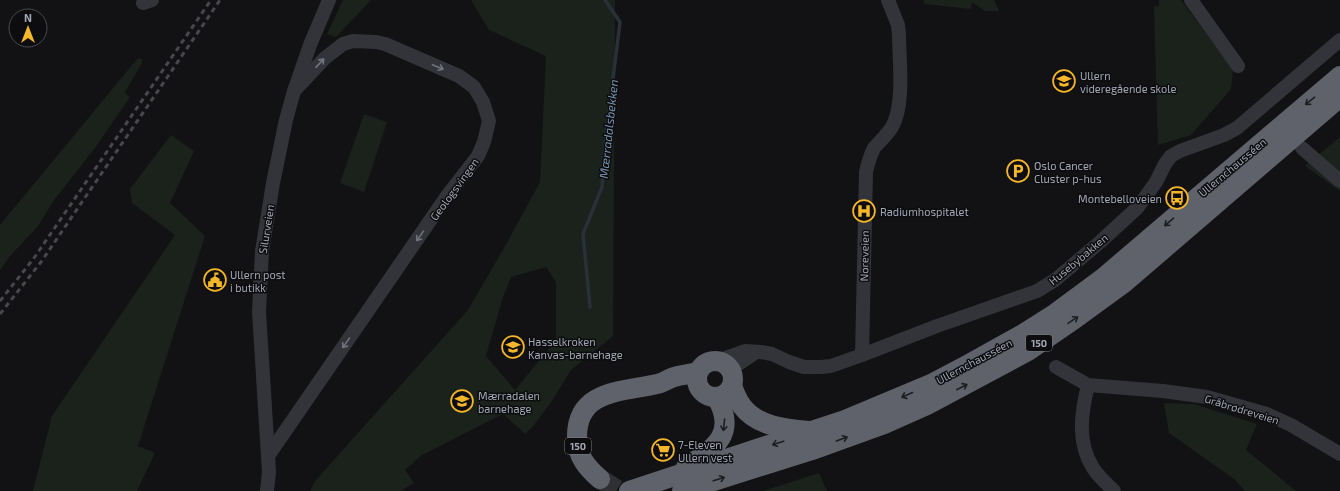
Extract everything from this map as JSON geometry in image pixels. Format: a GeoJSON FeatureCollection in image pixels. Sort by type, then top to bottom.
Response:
{"type":"FeatureCollection","features":[{"type":"Feature","properties":{"kind":"highway","name":"Ullernchausséen"},"geometry":{"type":"LineString","coordinates":[[677,484],[863,413],[931,384],[1017,337],[1053,315],[1103,278],[1340,76]]}},
{"type":"Feature","properties":{"kind":"highway","name":"Ullernchausséen"},"geometry":{"type":"LineString","coordinates":[[629,491],[677,484],[812,450],[884,424],[929,404],[975,380],[1028,350],[1076,318],[1124,283],[1340,97]]}},
{"type":"Feature","properties":{"kind":"highway","name":"150"},"geometry":{"type":"LineString","coordinates":[[716,380],[742,407],[756,418],[785,428],[815,431]]}},
{"type":"Feature","properties":{"kind":"highway","name":"150"},"geometry":{"type":"LineString","coordinates":[[677,484],[721,437],[725,421],[716,380]]}},
{"type":"Feature","properties":{"kind":"highway","name":"150"},"geometry":{"type":"LineString","coordinates":[[600,479],[588,468],[579,453],[577,440],[578,428],[583,413],[592,402],[608,393],[658,384],[671,387],[688,388],[716,380]]}},
{"type":"Feature","properties":{"kind":"street","name":"Silurveien"},"geometry":{"type":"LineString","coordinates":[[267,491],[269,472],[259,312],[262,258],[282,137],[294,91],[321,17],[329,0]]}},
{"type":"Feature","properties":{"kind":"street","name":"Noreveien"},"geometry":{"type":"LineString","coordinates":[[862,355],[866,172],[870,157],[875,148],[892,126],[898,109],[900,96],[898,25],[888,0]]}},
{"type":"Feature","properties":{"kind":"street"},"geometry":{"type":"LineString","coordinates":[[1197,2],[1238,66]]}},
{"type":"Feature","properties":{"kind":"street","name":"Husebybakken"},"geometry":{"type":"LineString","coordinates":[[716,380],[757,352],[767,352],[796,365],[812,368],[839,364],[937,326],[1037,291],[1046,286],[1100,242],[1136,208],[1150,191],[1171,156],[1180,151],[1224,135],[1237,128],[1340,40]]}},
{"type":"Feature","properties":{"kind":"street","name":"Geologsvingen"},"geometry":{"type":"LineString","coordinates":[[268,456],[447,196],[478,156],[484,142],[489,121],[483,102],[474,87],[459,76],[404,52],[376,42],[353,41],[339,47],[325,58],[294,91]]}},
{"type":"Feature","properties":{"kind":"street"},"geometry":{"type":"LineString","coordinates":[[1302,148],[1340,181]]}},
{"type":"Feature","properties":{"kind":"street"},"geometry":{"type":"LineString","coordinates":[[1056,367],[1088,385],[1084,403],[1082,427],[1084,448],[1093,469],[1114,491]]}},
{"type":"Feature","properties":{"kind":"street","name":"Gråbrødreveien"},"geometry":{"type":"LineString","coordinates":[[1088,385],[1207,397],[1267,414],[1291,425],[1340,454]]}},
{"type":"Feature","properties":{"kind":"shaded area"},"geometry":{"type":"Polygon","coordinates":[[[343,0],[371,0],[336,37],[327,34],[343,0]]]}},
{"type":"Feature","properties":{"kind":"shaded area"},"geometry":{"type":"Polygon","coordinates":[[[471,0],[615,0],[613,336],[571,370],[552,401],[534,425],[525,434],[503,414],[422,455],[405,470],[414,483],[401,491],[310,491],[315,481],[468,310],[540,182],[546,56],[489,30],[471,0]],[[546,267],[511,277],[502,300],[486,356],[515,390],[556,340],[556,282],[546,267]]]}},
{"type":"Feature","properties":{"kind":"shaded area"},"geometry":{"type":"Polygon","coordinates":[[[924,0],[994,0],[999,11],[985,11],[972,2],[971,9],[924,4],[924,0]]]}},
{"type":"Feature","properties":{"kind":"shaded area"},"geometry":{"type":"Polygon","coordinates":[[[1159,0],[1181,0],[1233,70],[1231,89],[1191,135],[1158,145],[1154,6],[1159,6],[1159,0]]]}},
{"type":"Feature","properties":{"kind":"shaded area"},"geometry":{"type":"Polygon","coordinates":[[[138,58],[142,59],[142,63],[125,92],[130,97],[95,148],[54,200],[38,226],[10,256],[0,270],[0,225],[138,58]]]}},
{"type":"Feature","properties":{"kind":"shaded area"},"geometry":{"type":"Polygon","coordinates":[[[364,114],[387,122],[364,192],[340,183],[364,114]]]}},
{"type":"Feature","properties":{"kind":"shaded area"},"geometry":{"type":"Polygon","coordinates":[[[171,135],[194,151],[170,203],[205,236],[138,446],[155,453],[137,491],[33,491],[52,416],[175,235],[132,203],[130,189],[171,135]]]}},
{"type":"Feature","properties":{"kind":"shaded area"},"geometry":{"type":"Polygon","coordinates":[[[1340,137],[1340,191],[1305,166],[1340,137]]]}},
{"type":"Feature","properties":{"kind":"shaded area"},"geometry":{"type":"Polygon","coordinates":[[[1164,403],[1194,404],[1257,424],[1246,450],[1296,491],[1245,491],[1234,479],[1169,433],[1164,403]]]}},
{"type":"Feature","properties":{"kind":"shaded area"},"geometry":{"type":"Polygon","coordinates":[[[819,473],[827,491],[763,491],[819,473]]]}},
{"type":"Feature","properties":{"kind":"waterway","name":"Mærradalsbekken"},"geometry":{"type":"LineString","coordinates":[[590,307],[583,234],[602,187],[606,135],[620,22],[605,0]]}},
{"type":"Feature","properties":{"kind":"tunnel"},"geometry":{"type":"LineString","coordinates":[[600,479],[619,491]]}},
{"type":"Feature","properties":{"kind":"railway"},"geometry":{"type":"LineString","coordinates":[[0,301],[34,258],[211,0]]}},
{"type":"Feature","properties":{"kind":"railway"},"geometry":{"type":"LineString","coordinates":[[0,314],[41,262],[220,0]]}},
{"type":"Feature","properties":{"kind":"place","name":"Ullern videregående skole"},"geometry":{"type":"Point","coordinates":[1064,81]}},
{"type":"Feature","properties":{"kind":"place","name":"Oslo Cancer Cluster p-hus"},"geometry":{"type":"Point","coordinates":[1018,171]}},
{"type":"Feature","properties":{"kind":"place","name":"Montebelloveien"},"geometry":{"type":"Point","coordinates":[1177,198]}},
{"type":"Feature","properties":{"kind":"place","name":"Radiumhospitalet"},"geometry":{"type":"Point","coordinates":[864,211]}},
{"type":"Feature","properties":{"kind":"place","name":"Ullern post i butikk"},"geometry":{"type":"Point","coordinates":[215,280]}},
{"type":"Feature","properties":{"kind":"place","name":"Hasselkroken Kanvas-barnehage"},"geometry":{"type":"Point","coordinates":[513,347]}},
{"type":"Feature","properties":{"kind":"place","name":"Mærradalen barnehage"},"geometry":{"type":"Point","coordinates":[462,401]}},
{"type":"Feature","properties":{"kind":"place","name":"7-Eleven Ullern vest"},"geometry":{"type":"Point","coordinates":[663,450]}}]}
